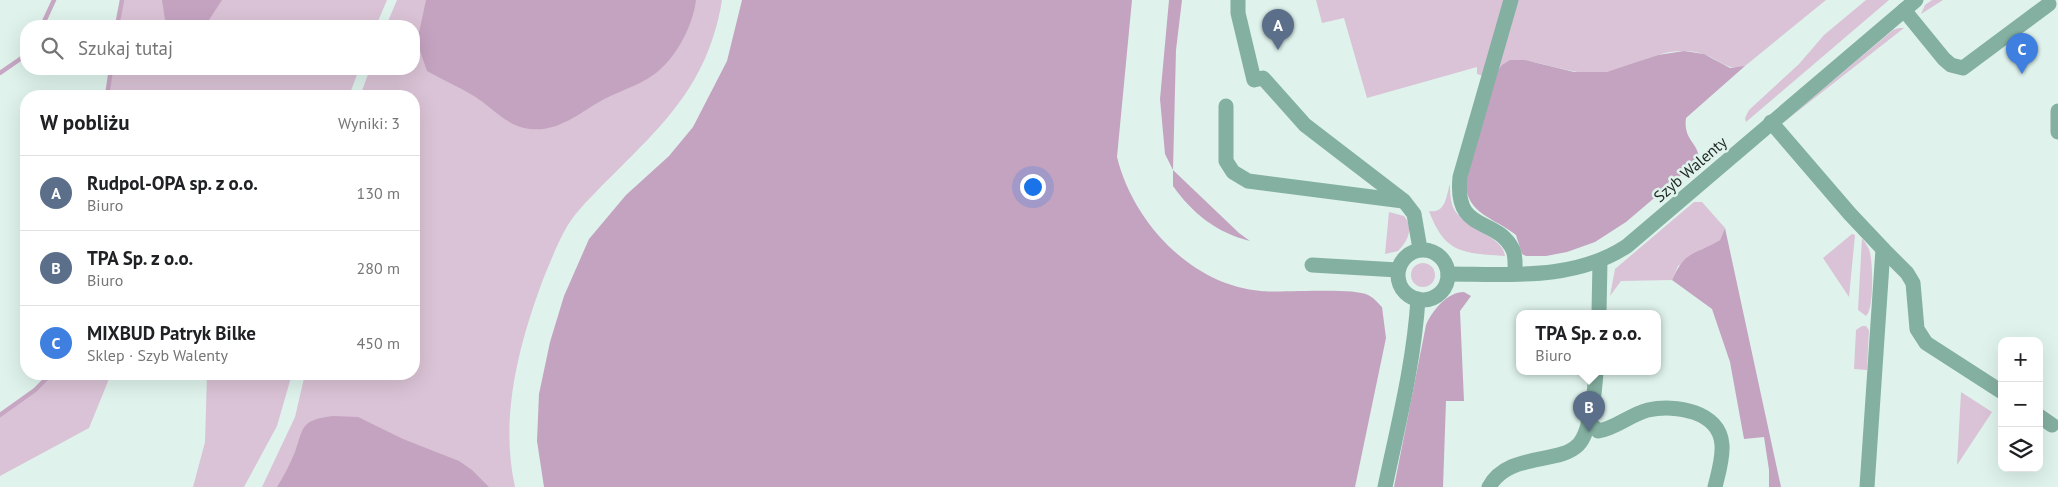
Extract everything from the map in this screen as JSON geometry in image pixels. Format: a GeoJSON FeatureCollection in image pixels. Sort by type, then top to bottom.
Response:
{"type":"FeatureCollection","features":[{"type":"Feature","properties":{"kind":"street"},"geometry":{"type":"LineString","coordinates":[[1238,0],[1238,13],[1254,80],[1263,78],[1305,125],[1404,201],[1414,214],[1420,249]]}},
{"type":"Feature","properties":{"kind":"street"},"geometry":{"type":"LineString","coordinates":[[1511,0],[1460,177],[1458,194],[1462,208],[1474,221],[1508,242],[1514,252],[1515,274]]}},
{"type":"Feature","properties":{"kind":"street","name":"Szyb Walenty"},"geometry":{"type":"LineString","coordinates":[[1448,274],[1551,272],[1600,261],[1627,246],[1916,0]]}},
{"type":"Feature","properties":{"kind":"street"},"geometry":{"type":"LineString","coordinates":[[1904,10],[1951,65],[1963,68],[2049,4]]}},
{"type":"Feature","properties":{"kind":"street"},"geometry":{"type":"LineString","coordinates":[[1226,106],[1226,161],[1232,172],[1248,181],[1404,201]]}},
{"type":"Feature","properties":{"kind":"street"},"geometry":{"type":"LineString","coordinates":[[2058,111],[2058,132]]}},
{"type":"Feature","properties":{"kind":"street"},"geometry":{"type":"LineString","coordinates":[[1771,122],[1850,214],[1907,273],[1913,283],[1917,329],[1926,343],[1998,389]]}},
{"type":"Feature","properties":{"kind":"street"},"geometry":{"type":"LineString","coordinates":[[1420,249],[1436,253],[1442,259],[1448,274],[1444,288],[1439,294],[1426,300],[1418,299],[1404,292],[1400,285],[1398,270],[1406,256],[1420,249]]}},
{"type":"Feature","properties":{"kind":"street"},"geometry":{"type":"LineString","coordinates":[[1867,487],[1883,249]]}},
{"type":"Feature","properties":{"kind":"street"},"geometry":{"type":"LineString","coordinates":[[1598,310],[1600,261]]}},
{"type":"Feature","properties":{"kind":"street"},"geometry":{"type":"LineString","coordinates":[[1312,265],[1398,270]]}},
{"type":"Feature","properties":{"kind":"street"},"geometry":{"type":"LineString","coordinates":[[1385,487],[1410,362],[1418,299]]}},
{"type":"Feature","properties":{"kind":"street"},"geometry":{"type":"LineString","coordinates":[[1489,487],[1498,475],[1509,469],[1526,462],[1564,452],[1577,446],[1588,421],[1595,375]]}},
{"type":"Feature","properties":{"kind":"street"},"geometry":{"type":"LineString","coordinates":[[1588,421],[1598,431],[1648,410],[1683,410],[1702,415],[1717,428],[1721,439],[1722,452],[1715,487]]}},
{"type":"Feature","properties":{"kind":"street"},"geometry":{"type":"LineString","coordinates":[[2043,419],[2052,425]]}},
{"type":"Feature","properties":{"kind":"shaded area"},"geometry":{"type":"Polygon","coordinates":[[[122,0],[387,0],[379,20],[118,20],[122,0]]]}},
{"type":"Feature","properties":{"kind":"shaded area"},"geometry":{"type":"Polygon","coordinates":[[[162,0],[222,0],[209,20],[165,20],[162,0]]]}},
{"type":"Feature","properties":{"kind":"shaded area"},"geometry":{"type":"Polygon","coordinates":[[[397,0],[722,0],[714,35],[702,65],[687,92],[669,116],[574,216],[546,272],[521,350],[511,405],[509,432],[515,487],[262,487],[295,417],[304,380],[420,380],[420,90],[362,90],[368,75],[420,75],[420,20],[389,20],[397,0]]]}},
{"type":"Feature","properties":{"kind":"shaded area"},"geometry":{"type":"Polygon","coordinates":[[[426,0],[696,0],[691,22],[680,44],[665,65],[656,73],[605,99],[566,122],[540,129],[530,129],[514,124],[474,96],[427,71],[420,51],[420,28],[426,0]]]}},
{"type":"Feature","properties":{"kind":"shaded area"},"geometry":{"type":"Polygon","coordinates":[[[742,0],[1132,0],[1117,157],[1136,205],[1151,226],[1169,246],[1189,263],[1211,277],[1235,286],[1261,291],[1348,291],[1370,296],[1382,307],[1386,338],[1355,487],[544,487],[537,441],[539,394],[550,342],[564,296],[589,239],[626,195],[669,156],[693,127],[727,61],[742,0]]]}},
{"type":"Feature","properties":{"kind":"shaded area"},"geometry":{"type":"Polygon","coordinates":[[[1169,0],[1182,0],[1176,50],[1173,170],[1165,154],[1160,99],[1169,0]]]}},
{"type":"Feature","properties":{"kind":"shaded area"},"geometry":{"type":"Polygon","coordinates":[[[1316,0],[1506,0],[1483,76],[1477,74],[1477,67],[1367,98],[1344,18],[1322,23],[1316,0]]]}},
{"type":"Feature","properties":{"kind":"shaded area"},"geometry":{"type":"Polygon","coordinates":[[[1518,0],[1826,0],[1745,66],[1728,66],[1701,53],[1674,51],[1618,70],[1595,73],[1570,71],[1522,60],[1510,60],[1493,77],[1518,0]]]}},
{"type":"Feature","properties":{"kind":"shaded area"},"geometry":{"type":"Polygon","coordinates":[[[1866,0],[1889,0],[1746,122],[1745,118],[1749,110],[1799,64],[1824,35],[1866,0]]]}},
{"type":"Feature","properties":{"kind":"shaded area"},"geometry":{"type":"Polygon","coordinates":[[[1932,0],[1943,0],[1921,14],[1925,5],[1932,0]]]}},
{"type":"Feature","properties":{"kind":"shaded area"},"geometry":{"type":"Polygon","coordinates":[[[1904,28],[1784,122],[1893,30],[1904,28]]]}},
{"type":"Feature","properties":{"kind":"shaded area"},"geometry":{"type":"Polygon","coordinates":[[[1684,51],[1704,54],[1730,68],[1745,66],[1686,118],[1687,132],[1697,149],[1699,160],[1626,222],[1595,242],[1567,252],[1546,256],[1526,256],[1522,254],[1516,235],[1476,209],[1467,193],[1466,183],[1493,77],[1502,65],[1510,60],[1525,60],[1574,72],[1607,72],[1658,55],[1684,51]]]}},
{"type":"Feature","properties":{"kind":"shaded area"},"geometry":{"type":"Polygon","coordinates":[[[110,75],[357,75],[351,90],[108,90],[110,75]]]}},
{"type":"Feature","properties":{"kind":"shaded area"},"geometry":{"type":"Polygon","coordinates":[[[1173,170],[1239,233],[1250,241],[1216,227],[1188,205],[1173,186],[1173,170]]]}},
{"type":"Feature","properties":{"kind":"shaded area"},"geometry":{"type":"Polygon","coordinates":[[[1450,184],[1452,204],[1458,215],[1497,243],[1503,249],[1505,256],[1467,252],[1449,243],[1442,236],[1429,211],[1439,210],[1442,207],[1450,184]]]}},
{"type":"Feature","properties":{"kind":"shaded area"},"geometry":{"type":"Polygon","coordinates":[[[1694,202],[1702,202],[1725,228],[1720,240],[1678,266],[1672,280],[1621,281],[1610,296],[1615,269],[1694,202]]]}},
{"type":"Feature","properties":{"kind":"shaded area"},"geometry":{"type":"Polygon","coordinates":[[[1389,212],[1404,216],[1409,225],[1409,230],[1405,243],[1398,251],[1385,254],[1389,212]]]}},
{"type":"Feature","properties":{"kind":"shaded area"},"geometry":{"type":"Polygon","coordinates":[[[1725,228],[1781,487],[1769,487],[1769,470],[1764,437],[1744,439],[1730,362],[1712,309],[1672,280],[1686,258],[1720,240],[1725,228]]]}},
{"type":"Feature","properties":{"kind":"shaded area"},"geometry":{"type":"Polygon","coordinates":[[[1852,234],[1855,235],[1849,297],[1823,258],[1852,234]]]}},
{"type":"Feature","properties":{"kind":"shaded area"},"geometry":{"type":"Polygon","coordinates":[[[1862,238],[1868,247],[1872,267],[1872,296],[1869,312],[1866,316],[1858,310],[1862,238]]]}},
{"type":"Feature","properties":{"kind":"shaded area"},"geometry":{"type":"Polygon","coordinates":[[[1423,263],[1432,266],[1435,275],[1432,284],[1423,287],[1414,284],[1411,275],[1414,266],[1423,263]]]}},
{"type":"Feature","properties":{"kind":"shaded area"},"geometry":{"type":"Polygon","coordinates":[[[1464,292],[1471,296],[1460,311],[1464,401],[1446,401],[1443,487],[1394,487],[1426,325],[1441,303],[1452,295],[1464,292]]]}},
{"type":"Feature","properties":{"kind":"shaded area"},"geometry":{"type":"Polygon","coordinates":[[[1866,326],[1869,330],[1867,370],[1854,369],[1856,330],[1866,326]]]}},
{"type":"Feature","properties":{"kind":"shaded area"},"geometry":{"type":"Polygon","coordinates":[[[45,380],[109,380],[89,428],[0,476],[0,415],[35,390],[45,380]]]}},
{"type":"Feature","properties":{"kind":"shaded area"},"geometry":{"type":"Polygon","coordinates":[[[207,380],[290,380],[277,426],[244,487],[193,487],[205,442],[207,380]]]}},
{"type":"Feature","properties":{"kind":"shaded area"},"geometry":{"type":"Polygon","coordinates":[[[1961,392],[1992,412],[1957,465],[1961,392]]]}},
{"type":"Feature","properties":{"kind":"shaded area"},"geometry":{"type":"Polygon","coordinates":[[[333,416],[358,417],[403,439],[459,461],[472,470],[489,487],[277,487],[291,461],[305,426],[309,422],[333,416]]]}},
{"type":"Feature","properties":{"kind":"waterway"},"geometry":{"type":"LineString","coordinates":[[45,20],[54,0]]}},
{"type":"Feature","properties":{"kind":"waterway"},"geometry":{"type":"LineString","coordinates":[[118,20],[122,0]]}},
{"type":"Feature","properties":{"kind":"waterway"},"geometry":{"type":"LineString","coordinates":[[0,73],[20,59]]}},
{"type":"Feature","properties":{"kind":"waterway"},"geometry":{"type":"LineString","coordinates":[[108,90],[110,75]]}},
{"type":"Feature","properties":{"kind":"waterway"},"geometry":{"type":"LineString","coordinates":[[0,415],[35,390],[45,380]]}},
{"type":"Feature","properties":{"kind":"place","name":"Rudpol-OPA sp. z o.o."},"geometry":{"type":"Point","coordinates":[1278,50]}},
{"type":"Feature","properties":{"kind":"place","name":"MIXBUD Patryk Bilke"},"geometry":{"type":"Point","coordinates":[2022,74]}},
{"type":"Feature","properties":{"kind":"place","name":"TPA Sp. z o.o."},"geometry":{"type":"Point","coordinates":[1589,432]}}]}
